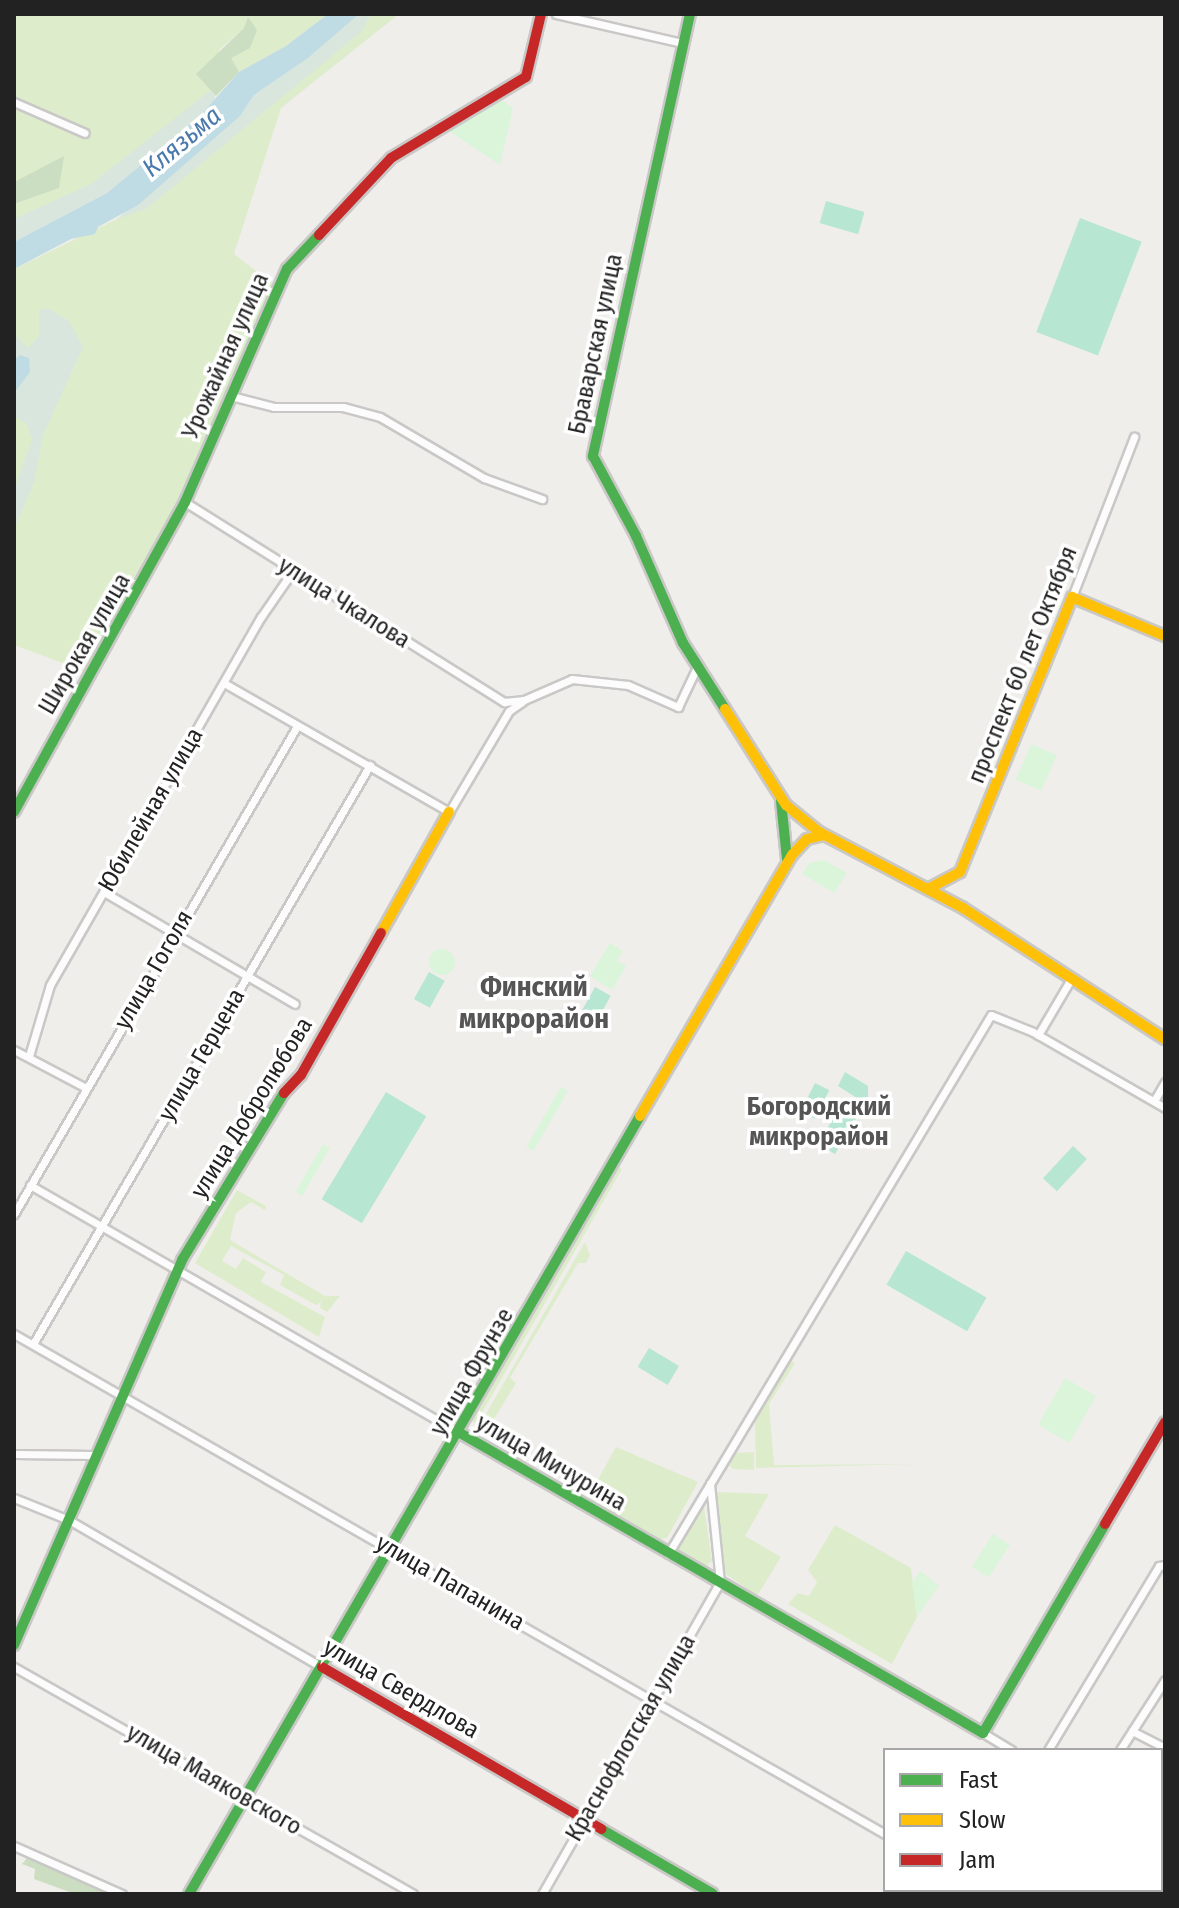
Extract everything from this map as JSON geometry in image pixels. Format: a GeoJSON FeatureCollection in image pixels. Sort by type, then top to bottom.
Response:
{"type":"FeatureCollection","features":[{"type":"Feature","properties":{"kind":"street","name":"Урожайная улица"},"geometry":{"type":"LineString","coordinates":[[186,499],[287,269],[391,158],[526,77],[541,14]]}},
{"type":"Feature","properties":{"kind":"street"},"geometry":{"type":"LineString","coordinates":[[556,14],[683,43]]}},
{"type":"Feature","properties":{"kind":"street","name":"Браварская улица"},"geometry":{"type":"LineString","coordinates":[[690,14],[593,456],[697,667],[773,785]]}},
{"type":"Feature","properties":{"kind":"street"},"geometry":{"type":"LineString","coordinates":[[14,102],[85,133]]}},
{"type":"Feature","properties":{"kind":"street"},"geometry":{"type":"LineString","coordinates":[[231,396],[274,407],[327,406],[380,417],[484,478],[542,499]]}},
{"type":"Feature","properties":{"kind":"street","name":"проспект 60 лет Октября"},"geometry":{"type":"LineString","coordinates":[[928,889],[960,872],[1134,437]]}},
{"type":"Feature","properties":{"kind":"street","name":"улица Чкалова"},"geometry":{"type":"LineString","coordinates":[[186,499],[292,572],[504,702],[524,700]]}},
{"type":"Feature","properties":{"kind":"street","name":"Широкая улица"},"geometry":{"type":"LineString","coordinates":[[14,812],[186,499]]}},
{"type":"Feature","properties":{"kind":"street","name":"Юбилейная улица"},"geometry":{"type":"LineString","coordinates":[[29,1056],[50,985],[224,683],[292,572]]}},
{"type":"Feature","properties":{"kind":"street"},"geometry":{"type":"LineString","coordinates":[[1072,597],[1165,636]]}},
{"type":"Feature","properties":{"kind":"street"},"geometry":{"type":"LineString","coordinates":[[524,700],[572,679],[628,685],[678,707],[697,667]]}},
{"type":"Feature","properties":{"kind":"street"},"geometry":{"type":"LineString","coordinates":[[224,683],[296,728],[311,731],[449,812]]}},
{"type":"Feature","properties":{"kind":"street","name":"улица Добролюбова"},"geometry":{"type":"LineString","coordinates":[[14,1645],[69,1520],[92,1476],[94,1455],[177,1269],[272,1106],[301,1075],[509,711],[524,700]]}},
{"type":"Feature","properties":{"kind":"street","name":"улица Гоголя"},"geometry":{"type":"LineString","coordinates":[[14,1214],[296,728]]}},
{"type":"Feature","properties":{"kind":"street","name":"улица Герцена"},"geometry":{"type":"LineString","coordinates":[[33,1344],[370,765]]}},
{"type":"Feature","properties":{"kind":"street"},"geometry":{"type":"LineString","coordinates":[[773,785],[804,820],[826,835],[928,889],[1165,1039]]}},
{"type":"Feature","properties":{"kind":"street"},"geometry":{"type":"LineString","coordinates":[[773,785],[786,825],[785,867]]}},
{"type":"Feature","properties":{"kind":"street"},"geometry":{"type":"LineString","coordinates":[[786,825],[804,820]]}},
{"type":"Feature","properties":{"kind":"street"},"geometry":{"type":"LineString","coordinates":[[804,820],[806,840]]}},
{"type":"Feature","properties":{"kind":"street"},"geometry":{"type":"LineString","coordinates":[[788,839],[806,840],[826,835]]}},
{"type":"Feature","properties":{"kind":"street","name":"улица Фрунзе"},"geometry":{"type":"LineString","coordinates":[[189,1894],[460,1433],[785,867],[806,840]]}},
{"type":"Feature","properties":{"kind":"street"},"geometry":{"type":"LineString","coordinates":[[104,892],[295,1004]]}},
{"type":"Feature","properties":{"kind":"street"},"geometry":{"type":"LineString","coordinates":[[1038,1035],[1071,979]]}},
{"type":"Feature","properties":{"kind":"street"},"geometry":{"type":"LineString","coordinates":[[668,1554],[991,1015],[1038,1035],[1165,1108]]}},
{"type":"Feature","properties":{"kind":"street"},"geometry":{"type":"LineString","coordinates":[[14,1050],[86,1088]]}},
{"type":"Feature","properties":{"kind":"street"},"geometry":{"type":"LineString","coordinates":[[1154,1101],[1165,1082]]}},
{"type":"Feature","properties":{"kind":"street","name":"улица Мичурина"},"geometry":{"type":"LineString","coordinates":[[30,1185],[1008,1748]]}},
{"type":"Feature","properties":{"kind":"street","name":"улица Папанина"},"geometry":{"type":"LineString","coordinates":[[14,1334],[883,1833]]}},
{"type":"Feature","properties":{"kind":"street"},"geometry":{"type":"LineString","coordinates":[[983,1733],[1165,1422]]}},
{"type":"Feature","properties":{"kind":"street"},"geometry":{"type":"LineString","coordinates":[[14,1454],[94,1455]]}},
{"type":"Feature","properties":{"kind":"street"},"geometry":{"type":"LineString","coordinates":[[711,1478],[708,1497],[720,1582]]}},
{"type":"Feature","properties":{"kind":"street","name":"улица Свердлова"},"geometry":{"type":"LineString","coordinates":[[14,1498],[69,1520],[713,1894]]}},
{"type":"Feature","properties":{"kind":"street"},"geometry":{"type":"LineString","coordinates":[[1049,1748],[1159,1566],[1165,1565]]}},
{"type":"Feature","properties":{"kind":"street","name":"Краснофлотская улица"},"geometry":{"type":"LineString","coordinates":[[542,1894],[720,1582]]}},
{"type":"Feature","properties":{"kind":"street","name":"улица Маяковского"},"geometry":{"type":"LineString","coordinates":[[14,1667],[413,1894]]}},
{"type":"Feature","properties":{"kind":"street"},"geometry":{"type":"LineString","coordinates":[[1121,1748],[1165,1680]]}},
{"type":"Feature","properties":{"kind":"street"},"geometry":{"type":"LineString","coordinates":[[1132,1731],[1165,1748]]}},
{"type":"Feature","properties":{"kind":"street"},"geometry":{"type":"LineString","coordinates":[[14,1846],[122,1894]]}},
{"type":"Feature","properties":{"kind":"green space"},"geometry":{"type":"Polygon","coordinates":[[[14,14],[328,14],[286,46],[239,72],[230,58],[244,28],[219,50],[211,90],[216,96],[14,242],[14,204],[58,188],[63,157],[14,182],[14,14]]]}},
{"type":"Feature","properties":{"kind":"green space"},"geometry":{"type":"Polygon","coordinates":[[[359,14],[399,14],[281,108],[234,254],[273,284],[249,350],[179,503],[89,673],[14,645],[14,269],[117,219],[359,14]]]}},
{"type":"Feature","properties":{"kind":"green space"},"geometry":{"type":"Polygon","coordinates":[[[248,17],[257,30],[250,48],[231,58],[239,72],[216,96],[196,74],[244,28],[248,17]]]}},
{"type":"Feature","properties":{"kind":"green space"},"geometry":{"type":"Polygon","coordinates":[[[501,99],[513,108],[500,165],[449,131],[501,99]]]}},
{"type":"Feature","properties":{"kind":"green space"},"geometry":{"type":"Polygon","coordinates":[[[64,156],[59,188],[14,204],[14,182],[64,156]]]}},
{"type":"Feature","properties":{"kind":"green space"},"geometry":{"type":"Polygon","coordinates":[[[826,201],[864,212],[858,234],[820,223],[826,201]]]}},
{"type":"Feature","properties":{"kind":"green space"},"geometry":{"type":"Polygon","coordinates":[[[1080,218],[1142,242],[1098,356],[1036,332],[1080,218]]]}},
{"type":"Feature","properties":{"kind":"green space"},"geometry":{"type":"Polygon","coordinates":[[[1031,744],[1057,755],[1042,791],[1016,780],[1031,744]]]}},
{"type":"Feature","properties":{"kind":"green space"},"geometry":{"type":"Polygon","coordinates":[[[824,860],[847,873],[834,893],[802,874],[809,863],[824,860]]]}},
{"type":"Feature","properties":{"kind":"green space"},"geometry":{"type":"Polygon","coordinates":[[[610,943],[623,951],[617,961],[626,966],[612,990],[590,976],[610,943]]]}},
{"type":"Feature","properties":{"kind":"green space"},"geometry":{"type":"Polygon","coordinates":[[[442,949],[451,953],[455,962],[451,971],[442,975],[433,971],[429,962],[433,953],[442,949]]]}},
{"type":"Feature","properties":{"kind":"green space"},"geometry":{"type":"Polygon","coordinates":[[[429,972],[445,981],[430,1008],[414,999],[429,972]]]}},
{"type":"Feature","properties":{"kind":"green space"},"geometry":{"type":"Polygon","coordinates":[[[595,987],[611,996],[596,1022],[580,1013],[595,987]]]}},
{"type":"Feature","properties":{"kind":"green space"},"geometry":{"type":"Polygon","coordinates":[[[845,1072],[868,1086],[868,1105],[838,1086],[845,1072]]]}},
{"type":"Feature","properties":{"kind":"green space"},"geometry":{"type":"Polygon","coordinates":[[[815,1083],[829,1090],[815,1119],[800,1112],[815,1083]]]}},
{"type":"Feature","properties":{"kind":"green space"},"geometry":{"type":"Polygon","coordinates":[[[561,1087],[568,1091],[533,1151],[526,1147],[561,1087]]]}},
{"type":"Feature","properties":{"kind":"green space"},"geometry":{"type":"Polygon","coordinates":[[[386,1092],[426,1116],[362,1223],[322,1199],[386,1092]]]}},
{"type":"Feature","properties":{"kind":"green space"},"geometry":{"type":"Polygon","coordinates":[[[843,1105],[857,1117],[835,1154],[817,1143],[843,1105]]]}},
{"type":"Feature","properties":{"kind":"green space"},"geometry":{"type":"Polygon","coordinates":[[[323,1144],[330,1148],[302,1196],[296,1192],[323,1144]]]}},
{"type":"Feature","properties":{"kind":"green space"},"geometry":{"type":"Polygon","coordinates":[[[1073,1146],[1087,1159],[1057,1191],[1043,1178],[1073,1146]]]}},
{"type":"Feature","properties":{"kind":"green space"},"geometry":{"type":"Polygon","coordinates":[[[619,1167],[622,1169],[476,1423],[470,1421],[619,1167]]]}},
{"type":"Feature","properties":{"kind":"green space"},"geometry":{"type":"Polygon","coordinates":[[[237,1190],[266,1206],[265,1210],[251,1202],[236,1213],[230,1240],[325,1296],[340,1296],[327,1312],[320,1308],[321,1302],[316,1305],[280,1285],[284,1275],[231,1246],[222,1261],[236,1269],[243,1258],[266,1272],[261,1282],[325,1317],[319,1337],[195,1263],[237,1190]]]}},
{"type":"Feature","properties":{"kind":"green space"},"geometry":{"type":"Polygon","coordinates":[[[585,1242],[590,1255],[586,1263],[578,1263],[510,1378],[516,1383],[489,1427],[479,1426],[585,1242]]]}},
{"type":"Feature","properties":{"kind":"green space"},"geometry":{"type":"Polygon","coordinates":[[[906,1251],[987,1298],[967,1331],[886,1285],[906,1251]]]}},
{"type":"Feature","properties":{"kind":"green space"},"geometry":{"type":"Polygon","coordinates":[[[649,1348],[679,1366],[668,1385],[638,1367],[649,1348]]]}},
{"type":"Feature","properties":{"kind":"green space"},"geometry":{"type":"Polygon","coordinates":[[[790,1361],[795,1363],[769,1404],[774,1465],[920,1464],[756,1468],[755,1419],[790,1361]]]}},
{"type":"Feature","properties":{"kind":"green space"},"geometry":{"type":"Polygon","coordinates":[[[1065,1378],[1096,1396],[1069,1443],[1038,1425],[1065,1378]]]}},
{"type":"Feature","properties":{"kind":"green space"},"geometry":{"type":"Polygon","coordinates":[[[616,1447],[698,1482],[667,1538],[655,1540],[586,1501],[616,1447]]]}},
{"type":"Feature","properties":{"kind":"green space"},"geometry":{"type":"Polygon","coordinates":[[[754,1452],[754,1470],[733,1469],[728,1464],[733,1453],[754,1452]]]}},
{"type":"Feature","properties":{"kind":"green space"},"geometry":{"type":"Polygon","coordinates":[[[715,1492],[769,1494],[745,1536],[781,1557],[757,1596],[723,1572],[715,1492]]]}},
{"type":"Feature","properties":{"kind":"green space"},"geometry":{"type":"Polygon","coordinates":[[[703,1500],[712,1561],[705,1567],[676,1549],[703,1500]]]}},
{"type":"Feature","properties":{"kind":"green space"},"geometry":{"type":"Polygon","coordinates":[[[835,1525],[911,1568],[917,1617],[892,1664],[788,1604],[798,1593],[809,1596],[817,1582],[808,1570],[835,1525]]]}},
{"type":"Feature","properties":{"kind":"green space"},"geometry":{"type":"Polygon","coordinates":[[[993,1534],[1010,1545],[989,1578],[972,1567],[993,1534]]]}},
{"type":"Feature","properties":{"kind":"green space"},"geometry":{"type":"Polygon","coordinates":[[[920,1571],[939,1586],[917,1617],[912,1583],[920,1571]]]}},
{"type":"Feature","properties":{"kind":"green space"},"geometry":{"type":"Polygon","coordinates":[[[27,1858],[117,1894],[75,1894],[34,1879],[35,1869],[22,1864],[27,1858]]]}},
{"type":"Feature","properties":{"kind":"shaded area"},"geometry":{"type":"Polygon","coordinates":[[[359,14],[371,14],[361,32],[146,209],[117,219],[240,116],[254,95],[308,58],[359,14]]]}},
{"type":"Feature","properties":{"kind":"shaded area"},"geometry":{"type":"Polygon","coordinates":[[[211,90],[215,99],[198,118],[107,193],[14,242],[14,219],[91,184],[211,90]]]}},
{"type":"Feature","properties":{"kind":"shaded area"},"geometry":{"type":"Polygon","coordinates":[[[48,308],[69,321],[83,347],[43,435],[34,483],[14,529],[14,491],[32,439],[27,424],[14,416],[14,393],[30,372],[14,360],[14,334],[28,348],[39,336],[39,310],[48,308]]]}},
{"type":"Feature","properties":{"kind":"water","name":"Клязьма"},"geometry":{"type":"Polygon","coordinates":[[[328,14],[359,14],[308,58],[254,95],[240,116],[138,205],[98,227],[95,234],[71,239],[14,269],[14,242],[107,193],[198,118],[239,72],[286,46],[328,14]]]}},
{"type":"Feature","properties":{"kind":"water"},"geometry":{"type":"Polygon","coordinates":[[[20,355],[29,358],[30,372],[14,393],[14,360],[20,355]]]}},
{"type":"Feature","properties":{"kind":"traffic: fast"},"geometry":{"type":"LineString","coordinates":[[690,14],[593,456],[636,536],[683,643],[725,709]]}},
{"type":"Feature","properties":{"kind":"traffic: fast"},"geometry":{"type":"LineString","coordinates":[[14,812],[185,502],[287,269],[319,235]]}},
{"type":"Feature","properties":{"kind":"traffic: fast"},"geometry":{"type":"LineString","coordinates":[[781,801],[787,859]]}},
{"type":"Feature","properties":{"kind":"traffic: fast"},"geometry":{"type":"LineString","coordinates":[[14,1645],[182,1260],[284,1093]]}},
{"type":"Feature","properties":{"kind":"traffic: fast"},"geometry":{"type":"LineString","coordinates":[[189,1894],[640,1116]]}},
{"type":"Feature","properties":{"kind":"traffic: fast"},"geometry":{"type":"LineString","coordinates":[[460,1433],[983,1733],[1105,1524]]}},
{"type":"Feature","properties":{"kind":"traffic: fast"},"geometry":{"type":"LineString","coordinates":[[601,1829],[713,1894]]}},
{"type":"Feature","properties":{"kind":"traffic: slow"},"geometry":{"type":"LineString","coordinates":[[928,889],[960,872],[1072,597],[1165,636]]}},
{"type":"Feature","properties":{"kind":"traffic: slow"},"geometry":{"type":"LineString","coordinates":[[725,709],[786,805],[819,832],[963,908],[1165,1039]]}},
{"type":"Feature","properties":{"kind":"traffic: slow"},"geometry":{"type":"LineString","coordinates":[[381,933],[449,812]]}},
{"type":"Feature","properties":{"kind":"traffic: slow"},"geometry":{"type":"LineString","coordinates":[[640,1116],[792,855],[807,839],[825,835]]}},
{"type":"Feature","properties":{"kind":"traffic: jam"},"geometry":{"type":"LineString","coordinates":[[319,235],[391,158],[526,77],[541,14]]}},
{"type":"Feature","properties":{"kind":"traffic: jam"},"geometry":{"type":"LineString","coordinates":[[284,1093],[301,1075],[381,933]]}},
{"type":"Feature","properties":{"kind":"traffic: jam"},"geometry":{"type":"LineString","coordinates":[[1105,1524],[1165,1422]]}},
{"type":"Feature","properties":{"kind":"traffic: jam"},"geometry":{"type":"LineString","coordinates":[[322,1667],[601,1829]]}},
{"type":"Feature","properties":{"kind":"district","name":"Финский микрорайон"},"geometry":{"type":"Point","coordinates":[534,1003]}},
{"type":"Feature","properties":{"kind":"district","name":"Богородский микрорайон"},"geometry":{"type":"Point","coordinates":[819,1122]}}]}
